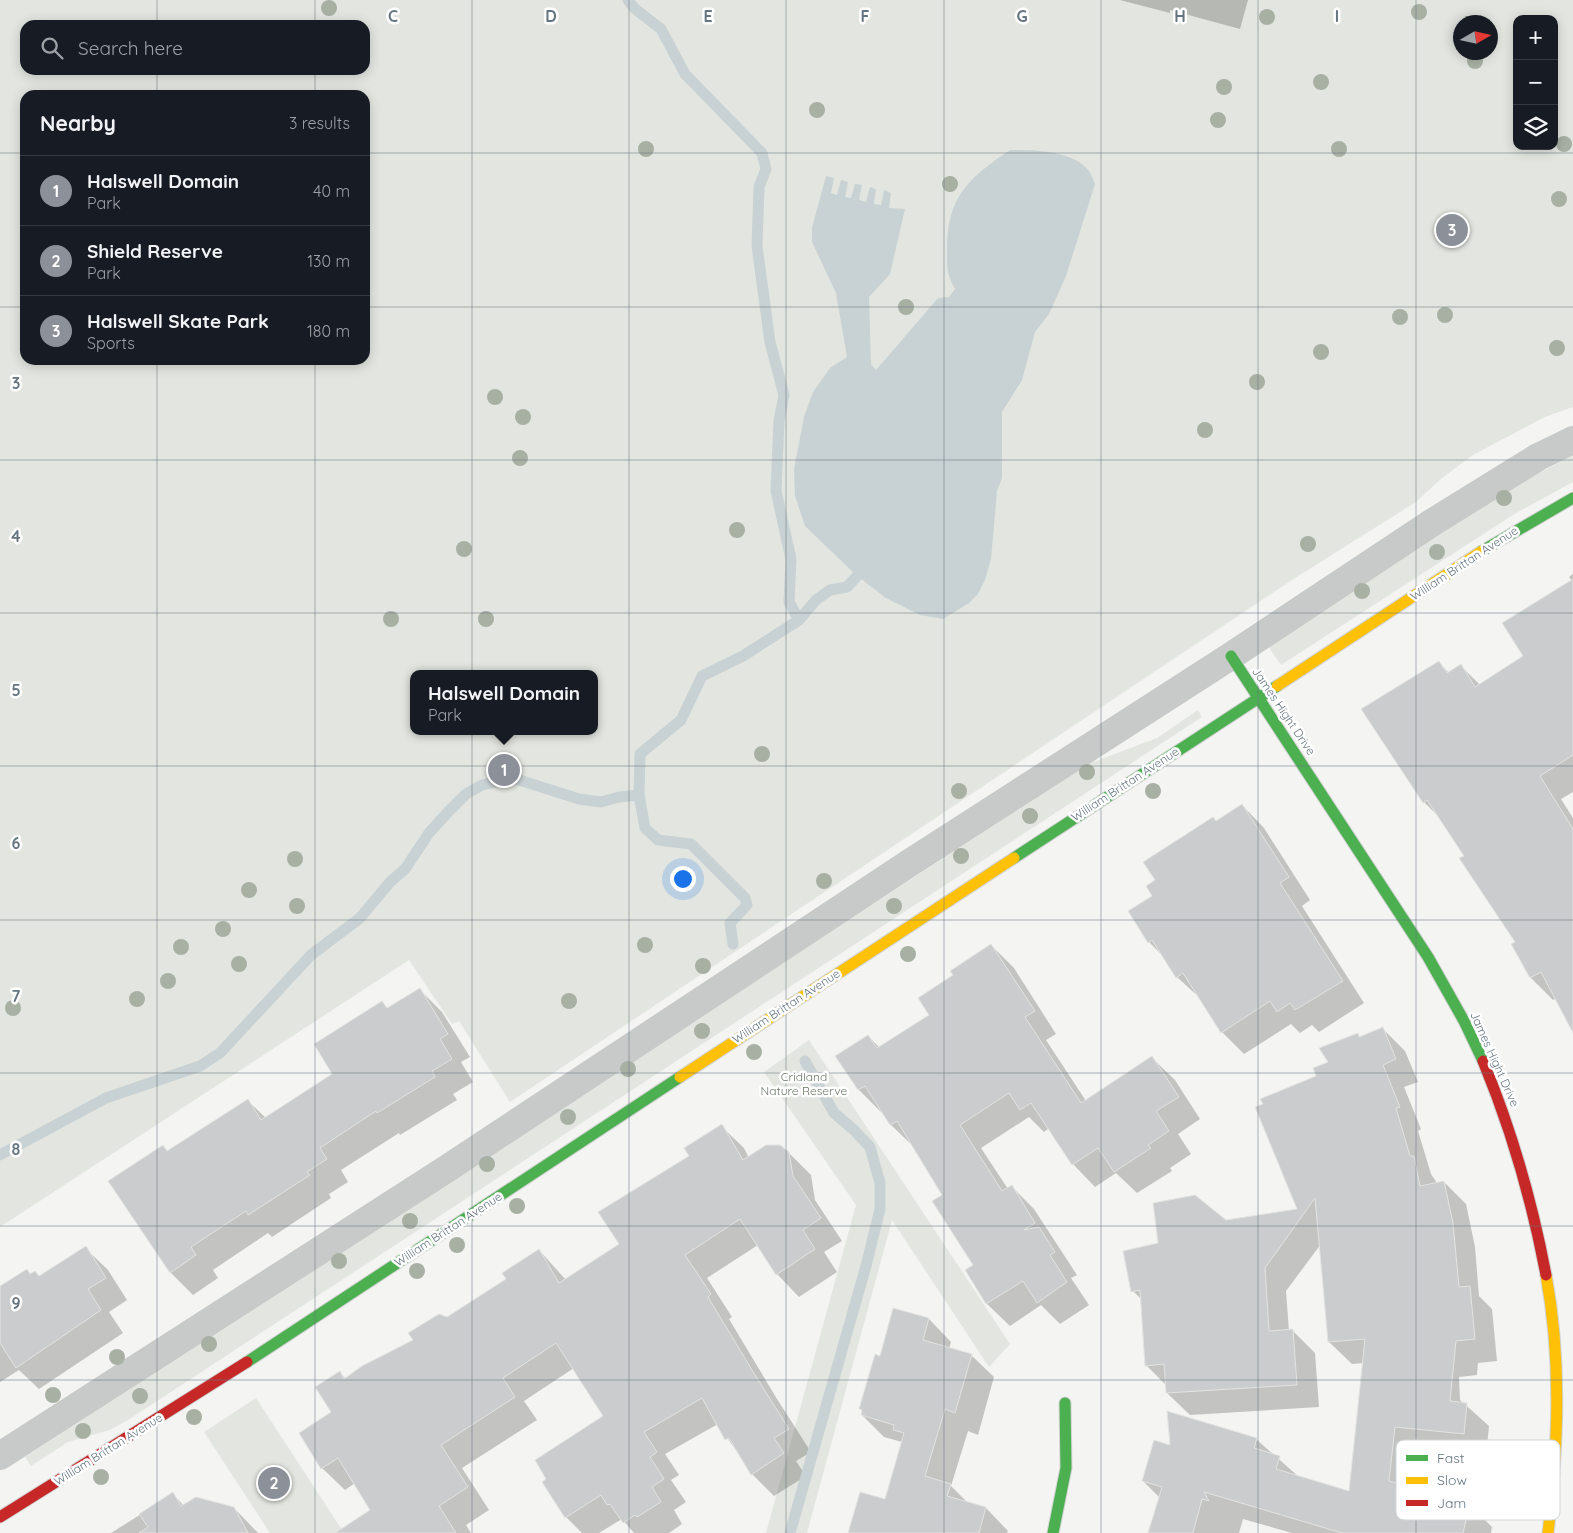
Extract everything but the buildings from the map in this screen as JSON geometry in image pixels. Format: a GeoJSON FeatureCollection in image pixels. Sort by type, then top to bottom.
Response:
{"type":"FeatureCollection","features":[{"type":"Feature","properties":{"kind":"street"},"geometry":{"type":"LineString","coordinates":[[0,1456],[448,1168],[908,864],[1231,656],[1433,522],[1538,457],[1573,440]]}},
{"type":"Feature","properties":{"kind":"street","name":"William Brittan Avenue"},"geometry":{"type":"LineString","coordinates":[[0,1517],[251,1358],[1508,534],[1573,498]]}},
{"type":"Feature","properties":{"kind":"street","name":"James Hight Drive"},"geometry":{"type":"LineString","coordinates":[[1231,656],[1406,922],[1451,996],[1479,1051],[1517,1150],[1542,1250],[1552,1315],[1557,1399],[1554,1440]]}},
{"type":"Feature","properties":{"kind":"street"},"geometry":{"type":"LineString","coordinates":[[1053,1533],[1063,1496],[1068,1463],[1065,1403]]}},
{"type":"Feature","properties":{"kind":"street","name":"James Hight Drive"},"geometry":{"type":"LineString","coordinates":[[1548,1533],[1549,1520]]}},
{"type":"Feature","properties":{"kind":"green space"},"geometry":{"type":"Polygon","coordinates":[[[0,0],[1573,0],[1573,407],[1545,417],[1473,455],[1442,478],[1416,502],[1292,580],[510,1102],[459,1021],[452,1024],[409,960],[0,1227],[0,0]]]}},
{"type":"Feature","properties":{"kind":"green space"},"geometry":{"type":"Polygon","coordinates":[[[1573,456],[1573,482],[1516,513],[1281,665],[1268,646],[1456,521],[1533,476],[1573,456]]]}},
{"type":"Feature","properties":{"kind":"green space"},"geometry":{"type":"Polygon","coordinates":[[[1198,710],[1202,717],[128,1420],[110,1430],[68,1442],[31,1466],[25,1457],[1088,764],[1157,738],[1198,710]]]}},
{"type":"Feature","properties":{"kind":"green space","name":"Cridland Nature Reserve"},"geometry":{"type":"Polygon","coordinates":[[[809,1040],[1010,1344],[989,1367],[892,1220],[807,1533],[766,1533],[856,1205],[764,1072],[809,1040]]]}},
{"type":"Feature","properties":{"kind":"green space"},"geometry":{"type":"Polygon","coordinates":[[[256,1398],[344,1533],[270,1533],[204,1432],[256,1398]]]}},
{"type":"Feature","properties":{"kind":"shaded area"},"geometry":{"type":"Polygon","coordinates":[[[1010,150],[1051,152],[1072,158],[1088,170],[1095,184],[1066,276],[1049,314],[1035,332],[1022,380],[1002,412],[1002,478],[997,491],[991,559],[985,580],[978,594],[969,603],[943,619],[920,615],[886,598],[856,575],[805,526],[795,496],[794,469],[804,417],[813,392],[830,368],[847,357],[836,293],[812,242],[812,228],[826,176],[834,178],[831,193],[837,195],[841,180],[848,182],[845,197],[851,198],[855,184],[862,185],[859,200],[866,202],[870,187],[876,189],[874,204],[881,205],[884,190],[891,193],[889,208],[905,209],[890,274],[869,297],[871,364],[876,370],[938,298],[949,297],[955,289],[948,270],[947,249],[951,215],[956,202],[972,180],[1010,150]]]}},
{"type":"Feature","properties":{"kind":"waterway"},"geometry":{"type":"LineString","coordinates":[[628,0],[634,8],[661,29],[685,74],[762,153],[766,169],[759,187],[757,246],[770,342],[784,395],[779,421],[776,491],[791,559],[789,602],[799,620]]}},
{"type":"Feature","properties":{"kind":"waterway"},"geometry":{"type":"LineString","coordinates":[[639,795],[640,754],[681,720],[702,676],[743,656],[799,620],[816,600],[830,590],[847,587],[857,576]]}},
{"type":"Feature","properties":{"kind":"waterway"},"geometry":{"type":"LineString","coordinates":[[0,1155],[106,1098],[200,1066],[220,1053],[311,955],[360,918],[390,882],[405,869],[429,833],[447,813],[466,794],[482,785],[513,778],[579,799],[601,802],[619,797],[639,795],[645,828],[658,840],[691,844],[745,898],[747,905],[730,923],[733,944]]}},
{"type":"Feature","properties":{"kind":"waterway"},"geometry":{"type":"LineString","coordinates":[[790,1533],[866,1266],[880,1209],[880,1183],[870,1147],[834,1113],[805,1061]]}},
{"type":"Feature","properties":{"kind":"traffic: fast"},"geometry":{"type":"LineString","coordinates":[[1482,551],[1573,498]]}},
{"type":"Feature","properties":{"kind":"traffic: fast"},"geometry":{"type":"LineString","coordinates":[[1231,656],[1428,957],[1464,1021],[1483,1061]]}},
{"type":"Feature","properties":{"kind":"traffic: fast"},"geometry":{"type":"LineString","coordinates":[[1014,858],[1277,686]]}},
{"type":"Feature","properties":{"kind":"traffic: fast"},"geometry":{"type":"LineString","coordinates":[[247,1362],[680,1077]]}},
{"type":"Feature","properties":{"kind":"traffic: fast"},"geometry":{"type":"LineString","coordinates":[[1053,1533],[1066,1468],[1065,1403]]}},
{"type":"Feature","properties":{"kind":"traffic: slow"},"geometry":{"type":"LineString","coordinates":[[1277,686],[1482,551]]}},
{"type":"Feature","properties":{"kind":"traffic: slow"},"geometry":{"type":"LineString","coordinates":[[680,1077],[1014,858]]}},
{"type":"Feature","properties":{"kind":"traffic: slow"},"geometry":{"type":"LineString","coordinates":[[1546,1275],[1551,1307],[1556,1372],[1556,1440]]}},
{"type":"Feature","properties":{"kind":"traffic: slow"},"geometry":{"type":"LineString","coordinates":[[1548,1533],[1549,1520]]}},
{"type":"Feature","properties":{"kind":"traffic: jam"},"geometry":{"type":"LineString","coordinates":[[1483,1061],[1520,1166],[1546,1275]]}},
{"type":"Feature","properties":{"kind":"traffic: jam"},"geometry":{"type":"LineString","coordinates":[[0,1517],[247,1362]]}},
{"type":"Feature","properties":{"kind":"place","name":"Halswell Skate Park"},"geometry":{"type":"Point","coordinates":[1452,230]}},
{"type":"Feature","properties":{"kind":"place","name":"Halswell Domain"},"geometry":{"type":"Point","coordinates":[504,770]}},
{"type":"Feature","properties":{"kind":"place","name":"Shield Reserve"},"geometry":{"type":"Point","coordinates":[274,1483]}}]}
